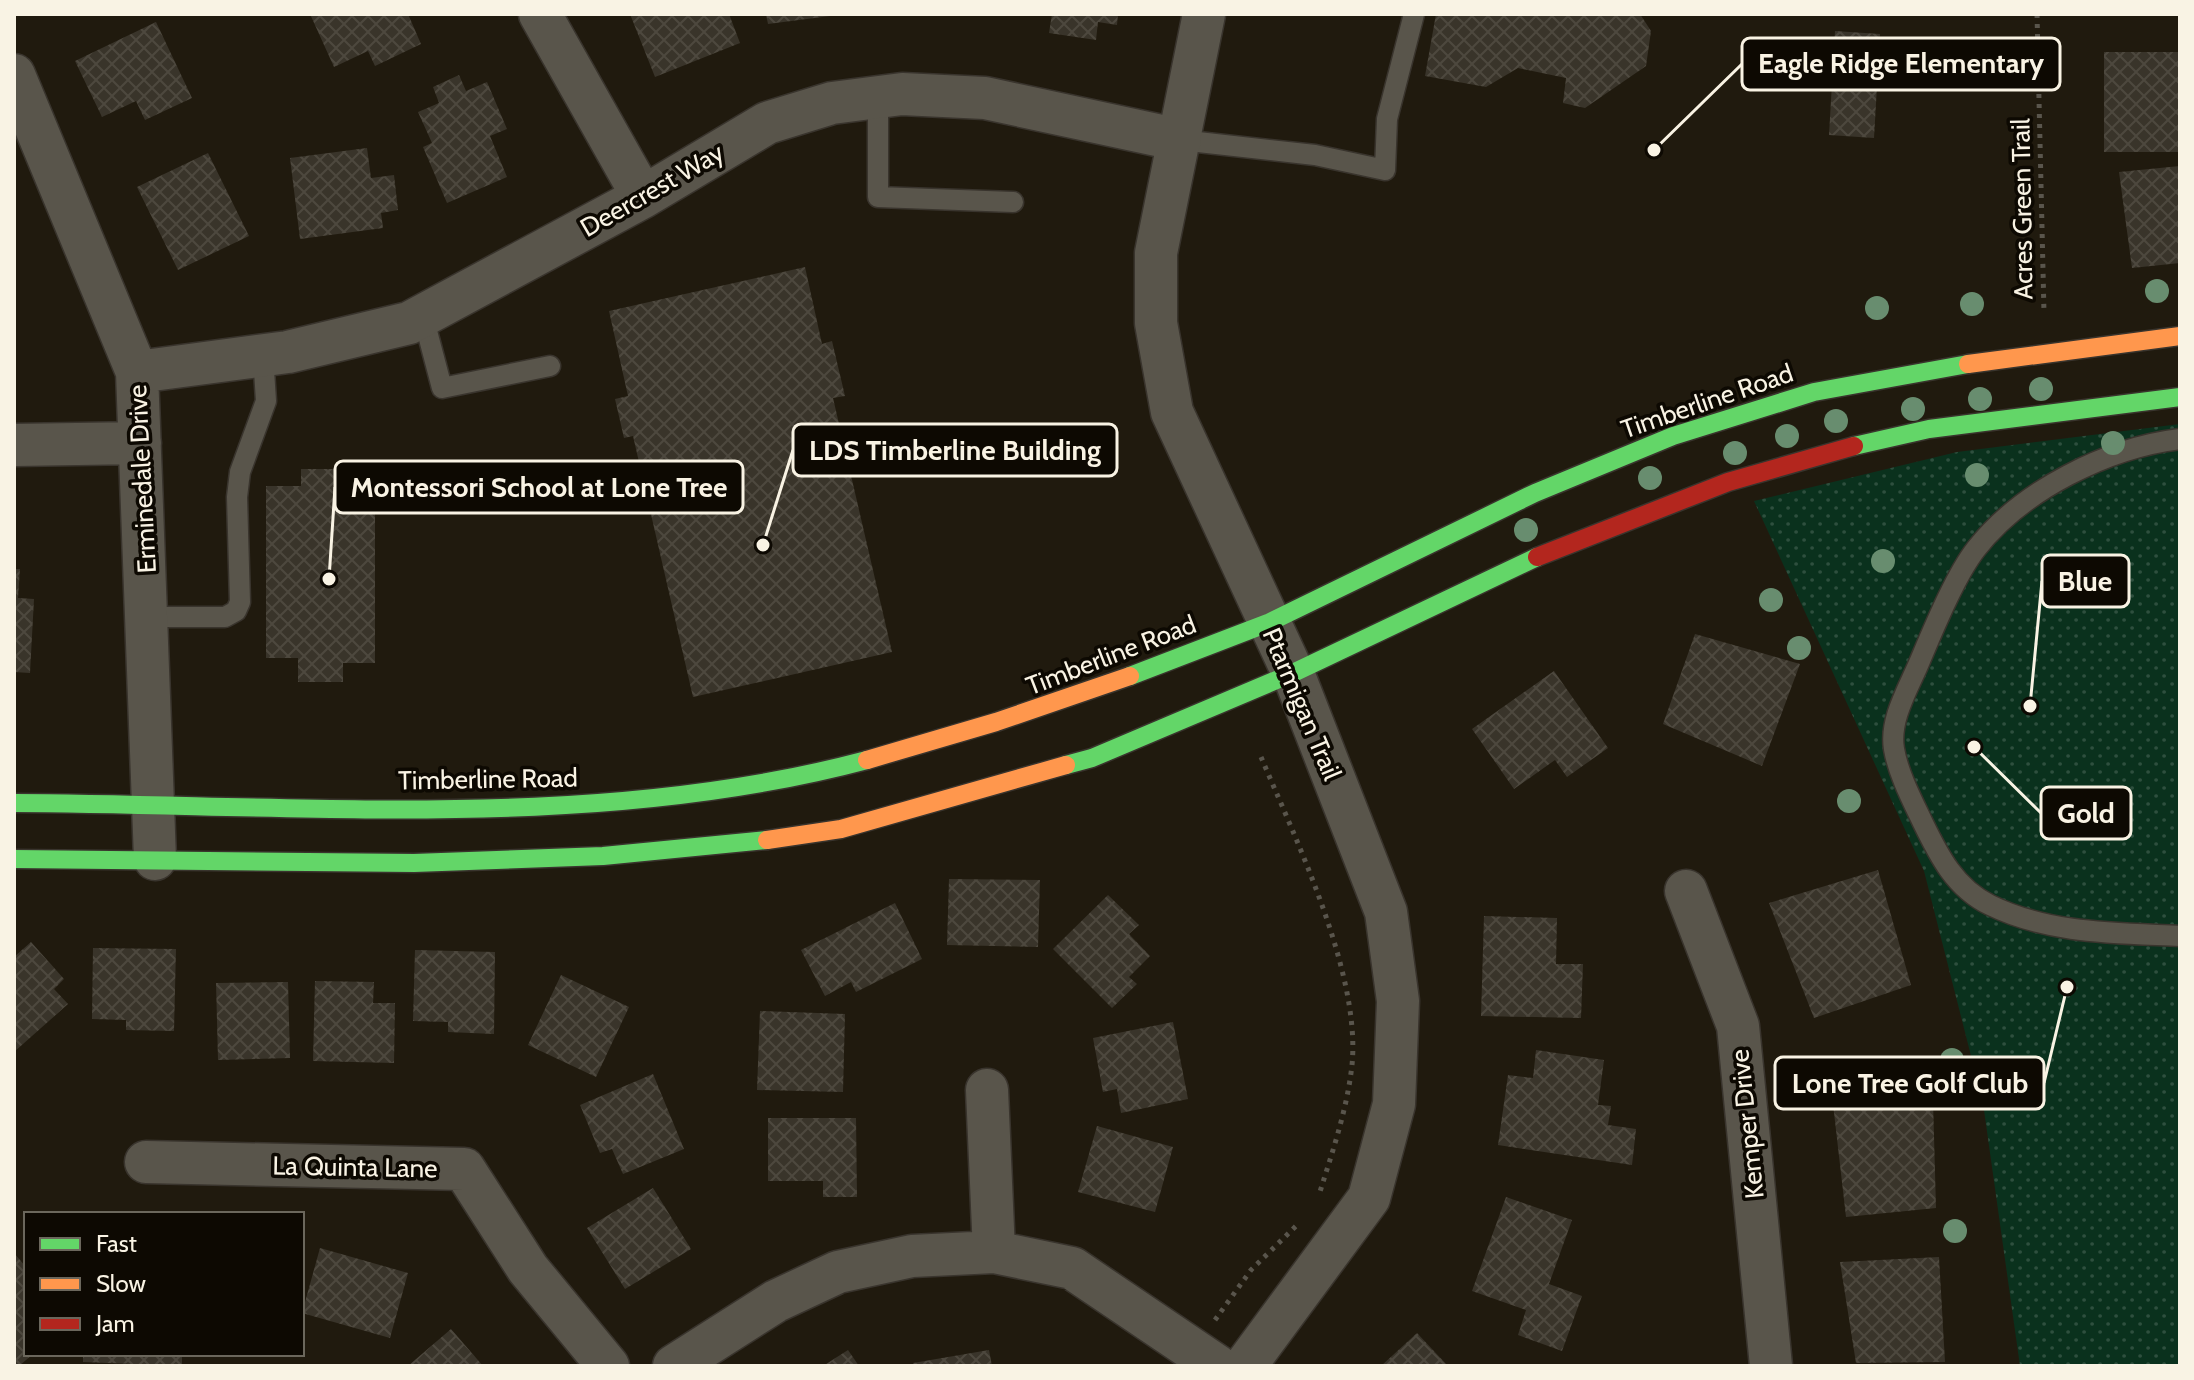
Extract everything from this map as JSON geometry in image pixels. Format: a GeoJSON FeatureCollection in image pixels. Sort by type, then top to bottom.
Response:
{"type":"FeatureCollection","features":[{"type":"Feature","properties":{"kind":"street"},"geometry":{"type":"LineString","coordinates":[[540,14],[643,197]]}},
{"type":"Feature","properties":{"kind":"street","name":"Ptarmigan Trail"},"geometry":{"type":"LineString","coordinates":[[1204,14],[1156,253],[1156,323],[1169,397],[1172,412],[1293,673],[1386,912],[1398,1001],[1394,1104],[1369,1198],[1245,1366]]}},
{"type":"Feature","properties":{"kind":"street","name":"Erminedale Drive"},"geometry":{"type":"LineString","coordinates":[[14,75],[137,372],[155,859]]}},
{"type":"Feature","properties":{"kind":"street","name":"Deercrest Way"},"geometry":{"type":"LineString","coordinates":[[137,372],[263,355],[394,327],[423,316],[643,197],[767,123],[832,103],[902,94],[985,98],[1180,140]]}},
{"type":"Feature","properties":{"kind":"street","name":"Timberline Road"},"geometry":{"type":"LineString","coordinates":[[14,803],[429,807],[599,803],[714,791],[825,770],[952,738],[1059,705],[1268,623],[1597,466],[1716,421],[1814,392],[1921,371],[2180,336]]}},
{"type":"Feature","properties":{"kind":"street"},"geometry":{"type":"LineString","coordinates":[[14,859],[414,863],[603,856],[729,846],[841,829],[1092,758],[1293,673],[1535,558],[1728,482],[1804,458],[1929,429],[2180,397]]}},
{"type":"Feature","properties":{"kind":"street"},"geometry":{"type":"LineString","coordinates":[[14,445],[140,443]]}},
{"type":"Feature","properties":{"kind":"street","name":"Kemper Drive"},"geometry":{"type":"LineString","coordinates":[[1686,891],[1738,1026],[1771,1366]]}},
{"type":"Feature","properties":{"kind":"street"},"geometry":{"type":"LineString","coordinates":[[987,1090],[994,1252]]}},
{"type":"Feature","properties":{"kind":"street","name":"La Quinta Lane"},"geometry":{"type":"LineString","coordinates":[[146,1162],[464,1169],[528,1269],[608,1366]]}},
{"type":"Feature","properties":{"kind":"street"},"geometry":{"type":"LineString","coordinates":[[674,1366],[776,1301],[838,1272],[912,1256],[994,1252],[1072,1268],[1203,1356]]}},
{"type":"Feature","properties":{"kind":"lane"},"geometry":{"type":"LineString","coordinates":[[1180,140],[1315,155],[1385,170],[1387,119],[1414,14]]}},
{"type":"Feature","properties":{"kind":"lane"},"geometry":{"type":"LineString","coordinates":[[878,97],[878,197],[1013,202]]}},
{"type":"Feature","properties":{"kind":"lane"},"geometry":{"type":"LineString","coordinates":[[423,316],[442,388],[550,366]]}},
{"type":"Feature","properties":{"kind":"lane"},"geometry":{"type":"LineString","coordinates":[[148,617],[225,617],[236,611],[240,602],[237,497],[240,472],[266,401],[263,355]]}},
{"type":"Feature","properties":{"kind":"lane"},"geometry":{"type":"LineString","coordinates":[[2180,439],[2108,454],[2068,475],[2014,513],[1976,550],[1932,633],[1895,718],[1893,749],[1936,851],[1957,883],[1989,905],[2042,924],[2097,933],[2180,936]]}},
{"type":"Feature","properties":{"kind":"path","name":"Acres Green Trail"},"geometry":{"type":"LineString","coordinates":[[2037,14],[2045,355]]}},
{"type":"Feature","properties":{"kind":"path"},"geometry":{"type":"LineString","coordinates":[[1261,757],[1312,877],[1337,953],[1348,1010],[1352,1063],[1342,1123],[1315,1207]]}},
{"type":"Feature","properties":{"kind":"path"},"geometry":{"type":"LineString","coordinates":[[1203,1356],[1222,1313],[1251,1270],[1304,1218]]}},
{"type":"Feature","properties":{"kind":"green space"},"geometry":{"type":"Polygon","coordinates":[[[2180,424],[2180,1366],[2020,1366],[1983,1103],[1924,871],[1754,501],[1957,452],[2180,424]]]}},
{"type":"Feature","properties":{"kind":"building"},"geometry":{"type":"Polygon","coordinates":[[[310,14],[408,14],[421,44],[375,66],[368,51],[334,67],[310,14]]]}},
{"type":"Feature","properties":{"kind":"building"},"geometry":{"type":"Polygon","coordinates":[[[630,14],[729,14],[740,43],[655,77],[630,14]]]}},
{"type":"Feature","properties":{"kind":"building"},"geometry":{"type":"Polygon","coordinates":[[[766,14],[830,14],[830,16],[768,24],[766,14]]]}},
{"type":"Feature","properties":{"kind":"building"},"geometry":{"type":"Polygon","coordinates":[[[1052,14],[1118,14],[1117,25],[1098,22],[1096,40],[1049,33],[1052,14]]]}},
{"type":"Feature","properties":{"kind":"building"},"geometry":{"type":"Polygon","coordinates":[[[1436,14],[1640,14],[1651,31],[1646,66],[1585,108],[1563,103],[1566,78],[1518,68],[1486,87],[1425,76],[1436,14]]]}},
{"type":"Feature","properties":{"kind":"building"},"geometry":{"type":"Polygon","coordinates":[[[156,22],[192,98],[145,120],[136,101],[102,117],[75,61],[156,22]]]}},
{"type":"Feature","properties":{"kind":"building"},"geometry":{"type":"Polygon","coordinates":[[[1835,31],[1880,34],[1874,138],[1829,135],[1835,31]]]}},
{"type":"Feature","properties":{"kind":"building"},"geometry":{"type":"Polygon","coordinates":[[[2104,52],[2180,52],[2180,152],[2104,152],[2104,52]]]}},
{"type":"Feature","properties":{"kind":"building"},"geometry":{"type":"Polygon","coordinates":[[[459,75],[466,91],[487,82],[507,129],[490,136],[507,177],[447,203],[423,147],[432,143],[418,112],[439,103],[433,87],[459,75]]]}},
{"type":"Feature","properties":{"kind":"building"},"geometry":{"type":"Polygon","coordinates":[[[367,148],[371,178],[394,175],[398,210],[381,213],[383,228],[300,239],[290,158],[367,148]]]}},
{"type":"Feature","properties":{"kind":"building"},"geometry":{"type":"Polygon","coordinates":[[[208,153],[249,236],[178,270],[137,187],[208,153]]]}},
{"type":"Feature","properties":{"kind":"building"},"geometry":{"type":"Polygon","coordinates":[[[2180,166],[2180,263],[2132,268],[2119,172],[2180,166]]]}},
{"type":"Feature","properties":{"kind":"building"},"geometry":{"type":"Polygon","coordinates":[[[805,267],[822,344],[832,341],[845,396],[833,398],[892,652],[693,697],[633,436],[624,438],[615,399],[628,396],[609,311],[805,267]]]}},
{"type":"Feature","properties":{"kind":"building"},"geometry":{"type":"Polygon","coordinates":[[[301,469],[338,469],[338,489],[375,489],[375,663],[343,663],[343,682],[298,682],[298,658],[266,658],[266,486],[301,486],[301,469]]]}},
{"type":"Feature","properties":{"kind":"building"},"geometry":{"type":"Polygon","coordinates":[[[14,569],[20,569],[18,598],[34,599],[30,673],[14,672],[14,569]]]}},
{"type":"Feature","properties":{"kind":"building"},"geometry":{"type":"Polygon","coordinates":[[[1695,634],[1800,664],[1762,766],[1663,724],[1695,634]]]}},
{"type":"Feature","properties":{"kind":"building"},"geometry":{"type":"Polygon","coordinates":[[[1554,671],[1608,748],[1567,777],[1555,760],[1514,789],[1472,729],[1554,671]]]}},
{"type":"Feature","properties":{"kind":"building"},"geometry":{"type":"Polygon","coordinates":[[[1878,870],[1911,985],[1814,1018],[1769,903],[1878,870]]]}},
{"type":"Feature","properties":{"kind":"building"},"geometry":{"type":"Polygon","coordinates":[[[949,879],[1040,880],[1038,947],[947,945],[949,879]]]}},
{"type":"Feature","properties":{"kind":"building"},"geometry":{"type":"Polygon","coordinates":[[[1108,895],[1139,925],[1129,934],[1150,956],[1129,977],[1137,984],[1112,1008],[1053,949],[1108,895]]]}},
{"type":"Feature","properties":{"kind":"building"},"geometry":{"type":"Polygon","coordinates":[[[895,903],[922,959],[856,992],[851,982],[825,996],[801,950],[895,903]]]}},
{"type":"Feature","properties":{"kind":"building"},"geometry":{"type":"Polygon","coordinates":[[[1484,916],[1557,918],[1556,964],[1583,964],[1581,1018],[1481,1016],[1484,916]]]}},
{"type":"Feature","properties":{"kind":"building"},"geometry":{"type":"Polygon","coordinates":[[[31,942],[64,979],[54,989],[68,1004],[14,1052],[14,957],[31,942]]]}},
{"type":"Feature","properties":{"kind":"building"},"geometry":{"type":"Polygon","coordinates":[[[93,948],[176,949],[174,1031],[126,1030],[126,1020],[92,1019],[93,948]]]}},
{"type":"Feature","properties":{"kind":"building"},"geometry":{"type":"Polygon","coordinates":[[[415,950],[495,952],[494,1034],[448,1032],[448,1022],[413,1021],[415,950]]]}},
{"type":"Feature","properties":{"kind":"building"},"geometry":{"type":"Polygon","coordinates":[[[561,975],[629,1007],[596,1077],[528,1045],[561,975]]]}},
{"type":"Feature","properties":{"kind":"building"},"geometry":{"type":"Polygon","coordinates":[[[315,981],[374,982],[373,1003],[395,1003],[394,1063],[313,1061],[315,981]]]}},
{"type":"Feature","properties":{"kind":"building"},"geometry":{"type":"Polygon","coordinates":[[[288,982],[290,1058],[218,1060],[216,983],[288,982]]]}},
{"type":"Feature","properties":{"kind":"building"},"geometry":{"type":"Polygon","coordinates":[[[760,1011],[845,1014],[843,1092],[757,1090],[760,1011]]]}},
{"type":"Feature","properties":{"kind":"building"},"geometry":{"type":"Polygon","coordinates":[[[1173,1022],[1188,1099],[1121,1113],[1117,1089],[1103,1092],[1093,1038],[1173,1022]]]}},
{"type":"Feature","properties":{"kind":"building"},"geometry":{"type":"Polygon","coordinates":[[[1536,1050],[1604,1060],[1598,1105],[1611,1106],[1608,1125],[1636,1129],[1632,1165],[1498,1145],[1508,1075],[1533,1078],[1536,1050]]]}},
{"type":"Feature","properties":{"kind":"building"},"geometry":{"type":"Polygon","coordinates":[[[653,1074],[684,1149],[623,1174],[612,1149],[600,1153],[580,1105],[653,1074]]]}},
{"type":"Feature","properties":{"kind":"building"},"geometry":{"type":"Polygon","coordinates":[[[1933,1100],[1936,1208],[1846,1217],[1833,1104],[1933,1100]]]}},
{"type":"Feature","properties":{"kind":"building"},"geometry":{"type":"Polygon","coordinates":[[[768,1118],[856,1118],[857,1197],[823,1197],[823,1181],[768,1181],[768,1118]]]}},
{"type":"Feature","properties":{"kind":"building"},"geometry":{"type":"Polygon","coordinates":[[[1097,1126],[1173,1147],[1155,1212],[1078,1192],[1097,1126]]]}},
{"type":"Feature","properties":{"kind":"building"},"geometry":{"type":"Polygon","coordinates":[[[653,1188],[691,1249],[625,1289],[587,1228],[653,1188]]]}},
{"type":"Feature","properties":{"kind":"building"},"geometry":{"type":"Polygon","coordinates":[[[1506,1197],[1572,1220],[1549,1284],[1582,1296],[1562,1351],[1518,1335],[1526,1310],[1472,1291],[1506,1197]]]}},
{"type":"Feature","properties":{"kind":"building"},"geometry":{"type":"Polygon","coordinates":[[[320,1248],[408,1273],[390,1338],[304,1314],[320,1248]]]}},
{"type":"Feature","properties":{"kind":"building"},"geometry":{"type":"Polygon","coordinates":[[[14,1253],[24,1265],[24,1356],[31,1356],[19,1366],[14,1366],[14,1253]]]}},
{"type":"Feature","properties":{"kind":"building"},"geometry":{"type":"Polygon","coordinates":[[[1939,1257],[1945,1362],[1856,1363],[1840,1262],[1939,1257]]]}},
{"type":"Feature","properties":{"kind":"building"},"geometry":{"type":"Polygon","coordinates":[[[451,1329],[483,1366],[408,1366],[451,1329]]]}},
{"type":"Feature","properties":{"kind":"building"},"geometry":{"type":"Polygon","coordinates":[[[1417,1333],[1448,1366],[1381,1366],[1417,1333]]]}},
{"type":"Feature","properties":{"kind":"building"},"geometry":{"type":"Polygon","coordinates":[[[848,1350],[859,1366],[823,1366],[848,1350]]]}},
{"type":"Feature","properties":{"kind":"building"},"geometry":{"type":"Polygon","coordinates":[[[989,1350],[992,1366],[914,1366],[913,1363],[989,1350]]]}},
{"type":"Feature","properties":{"kind":"building"},"geometry":{"type":"Polygon","coordinates":[[[83,1356],[182,1356],[182,1366],[83,1362],[83,1356]]]}},
{"type":"Feature","properties":{"kind":"traffic: fast"},"geometry":{"type":"LineString","coordinates":[[1130,676],[1268,623],[1535,493],[1673,436],[1814,392],[1968,364]]}},
{"type":"Feature","properties":{"kind":"traffic: fast"},"geometry":{"type":"LineString","coordinates":[[1854,446],[1929,429],[2180,397]]}},
{"type":"Feature","properties":{"kind":"traffic: fast"},"geometry":{"type":"LineString","coordinates":[[1066,765],[1092,758],[1293,673],[1537,557]]}},
{"type":"Feature","properties":{"kind":"traffic: fast"},"geometry":{"type":"LineString","coordinates":[[14,803],[335,809],[551,806],[658,798],[763,783],[867,760]]}},
{"type":"Feature","properties":{"kind":"traffic: fast"},"geometry":{"type":"LineString","coordinates":[[14,859],[414,863],[603,856],[767,840]]}},
{"type":"Feature","properties":{"kind":"traffic: slow"},"geometry":{"type":"LineString","coordinates":[[1968,364],[2180,336]]}},
{"type":"Feature","properties":{"kind":"traffic: slow"},"geometry":{"type":"LineString","coordinates":[[867,760],[996,722],[1130,676]]}},
{"type":"Feature","properties":{"kind":"traffic: slow"},"geometry":{"type":"LineString","coordinates":[[767,840],[841,829],[1066,765]]}},
{"type":"Feature","properties":{"kind":"traffic: jam"},"geometry":{"type":"LineString","coordinates":[[1537,557],[1728,482],[1854,446]]}},
{"type":"Feature","properties":{"kind":"place","name":"Eagle Ridge Elementary"},"geometry":{"type":"Point","coordinates":[1654,150]}},
{"type":"Feature","properties":{"kind":"place","name":"LDS Timberline Building"},"geometry":{"type":"Point","coordinates":[763,545]}},
{"type":"Feature","properties":{"kind":"place","name":"Montessori School at Lone Tree"},"geometry":{"type":"Point","coordinates":[329,579]}},
{"type":"Feature","properties":{"kind":"place","name":"Blue"},"geometry":{"type":"Point","coordinates":[2030,706]}},
{"type":"Feature","properties":{"kind":"place","name":"Gold"},"geometry":{"type":"Point","coordinates":[1974,747]}},
{"type":"Feature","properties":{"kind":"place","name":"Lone Tree Golf Club"},"geometry":{"type":"Point","coordinates":[2067,987]}}]}
